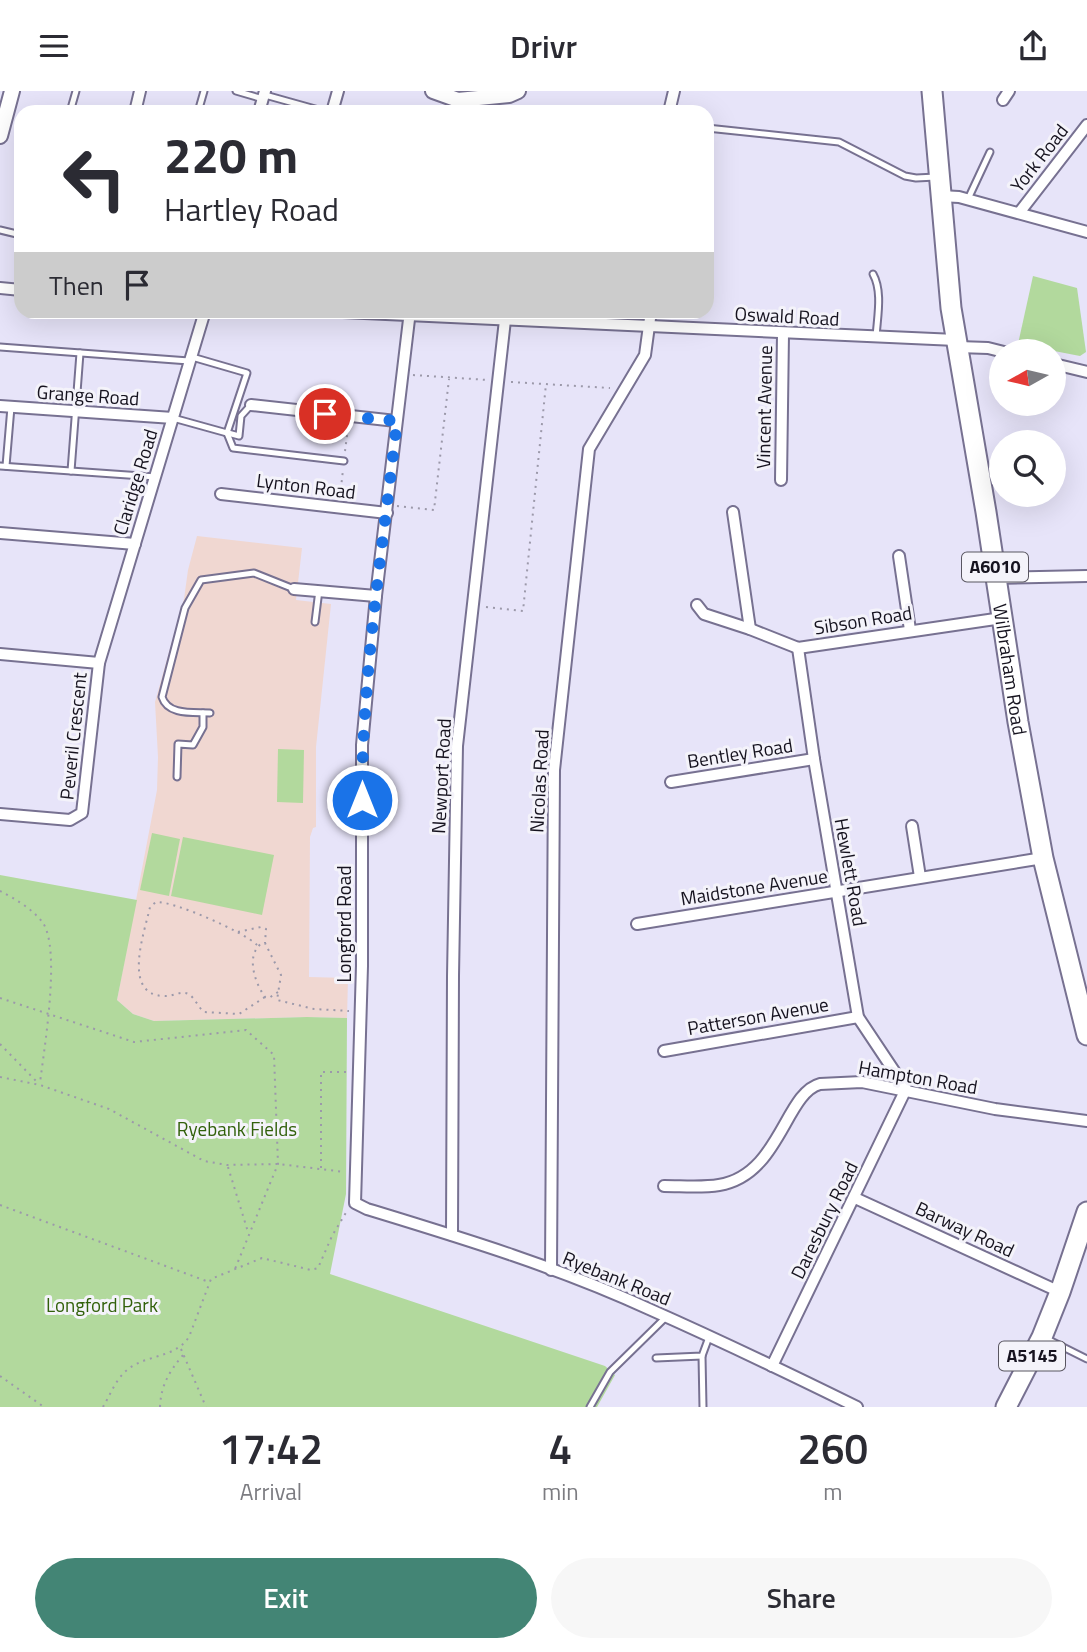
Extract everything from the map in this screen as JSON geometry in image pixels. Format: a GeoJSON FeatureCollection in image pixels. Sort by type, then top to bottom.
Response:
{"type":"FeatureCollection","features":[{"type":"Feature","properties":{"kind":"highway","name":"Wilbraham Road"},"geometry":{"type":"LineString","coordinates":[[932,91],[951,308],[1043,857],[1087,1035]]}},
{"type":"Feature","properties":{"kind":"highway","name":"A5145"},"geometry":{"type":"LineString","coordinates":[[1006,1407],[1042,1337],[1087,1212]]}},
{"type":"Feature","properties":{"kind":"main road"},"geometry":{"type":"LineString","coordinates":[[0,136],[12,91]]}},
{"type":"Feature","properties":{"kind":"main road"},"geometry":{"type":"LineString","coordinates":[[433,91],[454,105]]}},
{"type":"Feature","properties":{"kind":"main road"},"geometry":{"type":"LineString","coordinates":[[461,105],[518,91]]}},
{"type":"Feature","properties":{"kind":"street","name":"York Road"},"geometry":{"type":"LineString","coordinates":[[1019,213],[1087,125]]}},
{"type":"Feature","properties":{"kind":"street"},"geometry":{"type":"LineString","coordinates":[[939,187],[968,199],[1087,232]]}},
{"type":"Feature","properties":{"kind":"street","name":"Claridge Road"},"geometry":{"type":"LineString","coordinates":[[99,663],[203,319]]}},
{"type":"Feature","properties":{"kind":"street","name":"Longford Road"},"geometry":{"type":"LineString","coordinates":[[355,1203],[361,1012],[362,745],[376,596],[408,319]]}},
{"type":"Feature","properties":{"kind":"street","name":"Oswald Road"},"geometry":{"type":"LineString","coordinates":[[489,319],[876,338],[989,348]]}},
{"type":"Feature","properties":{"kind":"street","name":"Nicolas Road"},"geometry":{"type":"LineString","coordinates":[[551,1270],[554,770],[589,449],[645,355],[650,319]]}},
{"type":"Feature","properties":{"kind":"street","name":"Newport Road"},"geometry":{"type":"LineString","coordinates":[[452,1235],[457,746],[505,320]]}},
{"type":"Feature","properties":{"kind":"street","name":"Vincent Avenue"},"geometry":{"type":"LineString","coordinates":[[781,480],[783,334]]}},
{"type":"Feature","properties":{"kind":"street"},"geometry":{"type":"LineString","coordinates":[[1066,367],[1087,372]]}},
{"type":"Feature","properties":{"kind":"street"},"geometry":{"type":"LineString","coordinates":[[250,405],[397,421]]}},
{"type":"Feature","properties":{"kind":"street","name":"Grange Road"},"geometry":{"type":"LineString","coordinates":[[6,407],[173,418]]}},
{"type":"Feature","properties":{"kind":"street","name":"Lynton Road"},"geometry":{"type":"LineString","coordinates":[[221,494],[387,509]]}},
{"type":"Feature","properties":{"kind":"street"},"geometry":{"type":"LineString","coordinates":[[733,512],[750,629]]}},
{"type":"Feature","properties":{"kind":"street"},"geometry":{"type":"LineString","coordinates":[[0,533],[135,544]]}},
{"type":"Feature","properties":{"kind":"street"},"geometry":{"type":"LineString","coordinates":[[900,556],[910,630]]}},
{"type":"Feature","properties":{"kind":"street"},"geometry":{"type":"LineString","coordinates":[[996,577],[1087,576]]}},
{"type":"Feature","properties":{"kind":"street"},"geometry":{"type":"LineString","coordinates":[[294,589],[376,596]]}},
{"type":"Feature","properties":{"kind":"street","name":"Sibson Road"},"geometry":{"type":"LineString","coordinates":[[697,605],[704,614],[798,648],[1002,618]]}},
{"type":"Feature","properties":{"kind":"street","name":"Hewlett Road"},"geometry":{"type":"LineString","coordinates":[[798,648],[858,1017],[905,1089]]}},
{"type":"Feature","properties":{"kind":"street"},"geometry":{"type":"LineString","coordinates":[[0,661],[0,654],[99,663]]}},
{"type":"Feature","properties":{"kind":"street","name":"Peveril Crescent"},"geometry":{"type":"LineString","coordinates":[[0,814],[69,820],[82,813],[99,663]]}},
{"type":"Feature","properties":{"kind":"street","name":"Bentley Road"},"geometry":{"type":"LineString","coordinates":[[671,782],[814,759]]}},
{"type":"Feature","properties":{"kind":"street"},"geometry":{"type":"LineString","coordinates":[[912,826],[920,877]]}},
{"type":"Feature","properties":{"kind":"street","name":"Maidstone Avenue"},"geometry":{"type":"LineString","coordinates":[[637,923],[1043,857]]}},
{"type":"Feature","properties":{"kind":"street","name":"Patterson Avenue"},"geometry":{"type":"LineString","coordinates":[[664,1051],[858,1017]]}},
{"type":"Feature","properties":{"kind":"street","name":"Hampton Road"},"geometry":{"type":"LineString","coordinates":[[664,1186],[720,1185],[753,1169],[768,1154],[799,1103],[814,1086],[862,1082],[995,1109],[1087,1121]]}},
{"type":"Feature","properties":{"kind":"street","name":"Daresbury Road"},"geometry":{"type":"LineString","coordinates":[[772,1366],[855,1198],[905,1089]]}},
{"type":"Feature","properties":{"kind":"street","name":"Barway Road"},"geometry":{"type":"LineString","coordinates":[[855,1198],[1060,1292]]}},
{"type":"Feature","properties":{"kind":"street","name":"Ryebank Road"},"geometry":{"type":"LineString","coordinates":[[355,1203],[551,1270],[666,1317],[856,1407]]}},
{"type":"Feature","properties":{"kind":"lane"},"geometry":{"type":"LineString","coordinates":[[236,91],[300,105]]}},
{"type":"Feature","properties":{"kind":"lane"},"geometry":{"type":"LineString","coordinates":[[714,129],[839,142],[905,176],[939,187]]}},
{"type":"Feature","properties":{"kind":"lane"},"geometry":{"type":"LineString","coordinates":[[968,199],[990,152]]}},
{"type":"Feature","properties":{"kind":"lane"},"geometry":{"type":"LineString","coordinates":[[873,274],[878,302],[876,338]]}},
{"type":"Feature","properties":{"kind":"lane"},"geometry":{"type":"LineString","coordinates":[[0,347],[192,359],[247,373],[227,433],[233,448],[344,461]]}},
{"type":"Feature","properties":{"kind":"lane"},"geometry":{"type":"LineString","coordinates":[[71,471],[79,353]]}},
{"type":"Feature","properties":{"kind":"lane"},"geometry":{"type":"LineString","coordinates":[[173,418],[239,436],[241,416],[250,405]]}},
{"type":"Feature","properties":{"kind":"lane"},"geometry":{"type":"LineString","coordinates":[[6,407],[3,466],[156,477]]}},
{"type":"Feature","properties":{"kind":"lane"},"geometry":{"type":"LineString","coordinates":[[177,777],[178,744],[193,745],[203,727],[206,713],[176,711],[166,706],[162,697],[185,608],[201,580],[254,573],[294,589]]}},
{"type":"Feature","properties":{"kind":"lane"},"geometry":{"type":"LineString","coordinates":[[315,622],[319,590]]}},
{"type":"Feature","properties":{"kind":"lane"},"geometry":{"type":"LineString","coordinates":[[590,1407],[610,1372],[666,1317]]}},
{"type":"Feature","properties":{"kind":"lane"},"geometry":{"type":"LineString","coordinates":[[703,1407],[702,1356],[709,1337]]}},
{"type":"Feature","properties":{"kind":"lane"},"geometry":{"type":"LineString","coordinates":[[1042,1337],[1087,1359]]}},
{"type":"Feature","properties":{"kind":"lane"},"geometry":{"type":"LineString","coordinates":[[656,1358],[702,1356]]}},
{"type":"Feature","properties":{"kind":"path"},"geometry":{"type":"LineString","coordinates":[[415,375],[485,380]]}},
{"type":"Feature","properties":{"kind":"path"},"geometry":{"type":"LineString","coordinates":[[387,509],[433,510],[449,378]]}},
{"type":"Feature","properties":{"kind":"path"},"geometry":{"type":"LineString","coordinates":[[510,381],[609,388]]}},
{"type":"Feature","properties":{"kind":"path"},"geometry":{"type":"LineString","coordinates":[[473,606],[523,611],[546,384]]}},
{"type":"Feature","properties":{"kind":"path"},"geometry":{"type":"LineString","coordinates":[[0,891],[12,897],[42,922],[50,940],[48,1015],[40,1085]]}},
{"type":"Feature","properties":{"kind":"path"},"geometry":{"type":"LineString","coordinates":[[257,945],[237,932],[170,903],[156,902],[150,907],[147,920],[139,959],[139,978],[146,989],[156,995],[185,993],[190,995],[200,1010],[211,1013],[239,1014],[278,992]]}},
{"type":"Feature","properties":{"kind":"path"},"geometry":{"type":"LineString","coordinates":[[237,932],[261,926],[266,929],[265,943],[281,975],[277,1000],[288,1004],[361,1012]]}},
{"type":"Feature","properties":{"kind":"path"},"geometry":{"type":"LineString","coordinates":[[265,943],[257,945],[254,950],[253,966],[265,997]]}},
{"type":"Feature","properties":{"kind":"path"},"geometry":{"type":"LineString","coordinates":[[0,999],[134,1042],[246,1030],[274,1055],[278,1164],[235,1269]]}},
{"type":"Feature","properties":{"kind":"path"},"geometry":{"type":"LineString","coordinates":[[0,1044],[40,1085]]}},
{"type":"Feature","properties":{"kind":"path"},"geometry":{"type":"LineString","coordinates":[[321,1169],[321,1072],[359,1071]]}},
{"type":"Feature","properties":{"kind":"path"},"geometry":{"type":"LineString","coordinates":[[0,1077],[40,1085],[109,1109],[204,1161],[227,1165],[278,1164],[356,1171]]}},
{"type":"Feature","properties":{"kind":"path"},"geometry":{"type":"LineString","coordinates":[[227,1165],[248,1233]]}},
{"type":"Feature","properties":{"kind":"path"},"geometry":{"type":"LineString","coordinates":[[103,1407],[127,1370],[180,1348],[189,1338],[209,1282],[261,1258],[311,1271],[318,1268],[332,1235],[345,1213],[355,1203]]}},
{"type":"Feature","properties":{"kind":"path"},"geometry":{"type":"LineString","coordinates":[[0,1205],[209,1282]]}},
{"type":"Feature","properties":{"kind":"path"},"geometry":{"type":"LineString","coordinates":[[180,1348],[206,1407]]}},
{"type":"Feature","properties":{"kind":"path"},"geometry":{"type":"LineString","coordinates":[[160,1407],[166,1378],[183,1355]]}},
{"type":"Feature","properties":{"kind":"path"},"geometry":{"type":"LineString","coordinates":[[0,1376],[44,1407]]}},
{"type":"Feature","properties":{"kind":"shaded area"},"geometry":{"type":"Polygon","coordinates":[[[197,536],[302,548],[296,600],[331,604],[316,747],[316,827],[310,837],[309,977],[348,978],[347,1018],[154,1021],[133,1014],[117,1000],[157,790],[155,702],[184,599],[197,536]]]}},
{"type":"Feature","properties":{"kind":"green space"},"geometry":{"type":"Polygon","coordinates":[[[1033,276],[1077,288],[1086,352],[1080,356],[1066,353],[1066,339],[1019,339],[1033,276]]]}},
{"type":"Feature","properties":{"kind":"green space"},"geometry":{"type":"Polygon","coordinates":[[[278,749],[304,750],[303,803],[277,802],[278,749]]]}},
{"type":"Feature","properties":{"kind":"green space"},"geometry":{"type":"Polygon","coordinates":[[[152,833],[180,839],[169,896],[140,890],[152,833]]]}},
{"type":"Feature","properties":{"kind":"green space"},"geometry":{"type":"Polygon","coordinates":[[[183,837],[274,855],[262,915],[171,896],[183,837]]]}},
{"type":"Feature","properties":{"kind":"green space"},"geometry":{"type":"Polygon","coordinates":[[[0,875],[137,900],[117,1000],[133,1014],[154,1021],[347,1018],[346,1194],[330,1274],[605,1366],[615,1375],[597,1407],[0,1407],[0,875]]]}},
{"type":"Feature","properties":{"kind":"route"},"geometry":{"type":"LineString","coordinates":[[325,414],[397,421],[362,745],[362,800]]}},
{"type":"Feature","properties":{"kind":"park label","name":"Ryebank Fields"},"geometry":{"type":"Point","coordinates":[237,1129]}},
{"type":"Feature","properties":{"kind":"park label","name":"Longford Park"},"geometry":{"type":"Point","coordinates":[102,1305]}}]}
